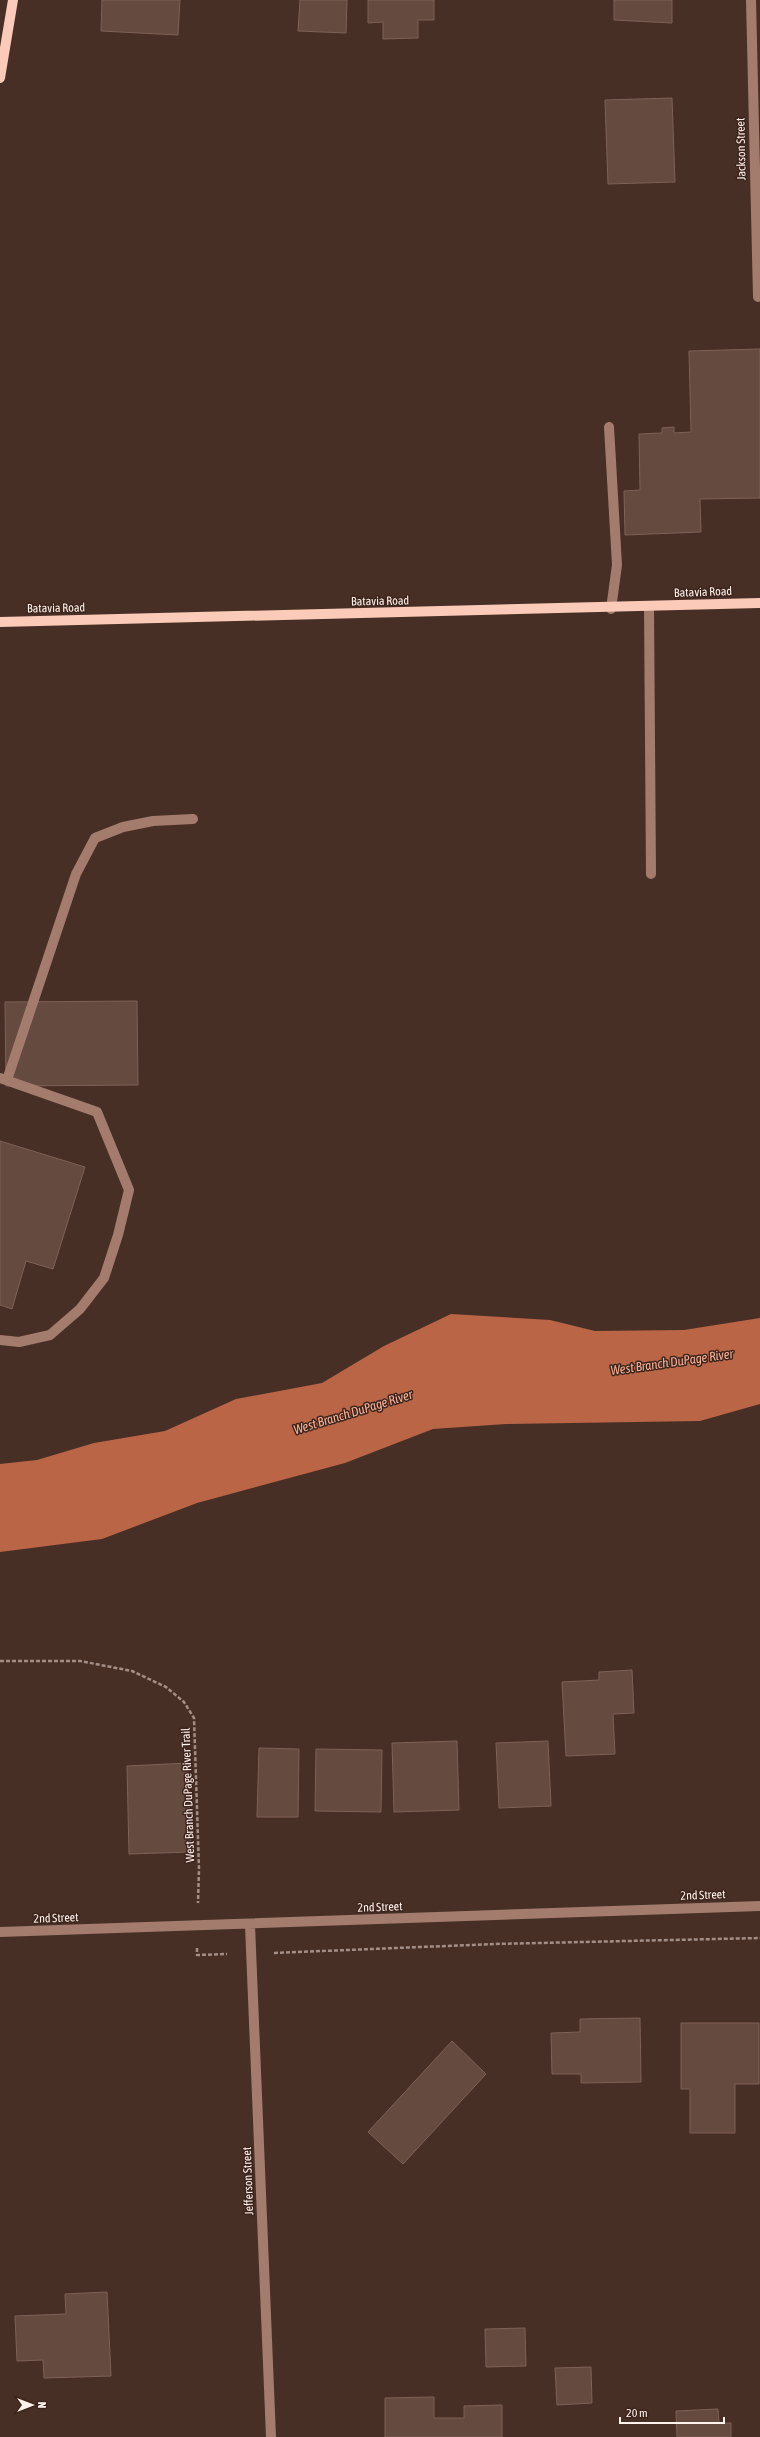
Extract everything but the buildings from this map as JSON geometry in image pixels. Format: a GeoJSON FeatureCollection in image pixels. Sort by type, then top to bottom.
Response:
{"type":"FeatureCollection","features":[{"type":"Feature","properties":{"kind":"main road"},"geometry":{"type":"LineString","coordinates":[[0,78],[13,0]]}},
{"type":"Feature","properties":{"kind":"main road","name":"Batavia Road"},"geometry":{"type":"LineString","coordinates":[[0,622],[611,609],[760,603]]}},
{"type":"Feature","properties":{"kind":"street","name":"Jackson Street"},"geometry":{"type":"LineString","coordinates":[[751,0],[758,297]]}},
{"type":"Feature","properties":{"kind":"street"},"geometry":{"type":"LineString","coordinates":[[609,427],[617,565],[611,609]]}},
{"type":"Feature","properties":{"kind":"street"},"geometry":{"type":"LineString","coordinates":[[648,607],[651,874]]}},
{"type":"Feature","properties":{"kind":"street"},"geometry":{"type":"LineString","coordinates":[[0,1340],[19,1342],[50,1335],[80,1309],[104,1278],[118,1234],[129,1190],[97,1112],[4,1079],[76,874],[95,838],[122,827],[153,821],[192,819]]}},
{"type":"Feature","properties":{"kind":"street","name":"2nd Street"},"geometry":{"type":"LineString","coordinates":[[0,1932],[250,1925],[760,1906]]}},
{"type":"Feature","properties":{"kind":"street","name":"Jefferson Street"},"geometry":{"type":"LineString","coordinates":[[250,1925],[271,2437]]}},
{"type":"Feature","properties":{"kind":"path","name":"West Branch DuPage River Trail"},"geometry":{"type":"LineString","coordinates":[[0,1661],[80,1661],[132,1671],[166,1687],[184,1702],[194,1718],[200,1869]]}},
{"type":"Feature","properties":{"kind":"water","name":"West Branch DuPage River"},"geometry":{"type":"Polygon","coordinates":[[[451,1314],[550,1320],[595,1331],[684,1330],[760,1318],[760,1404],[700,1421],[506,1424],[433,1429],[345,1463],[197,1503],[102,1539],[0,1552],[0,1464],[37,1460],[94,1443],[165,1431],[236,1399],[322,1383],[384,1346],[451,1314]]]}}]}
